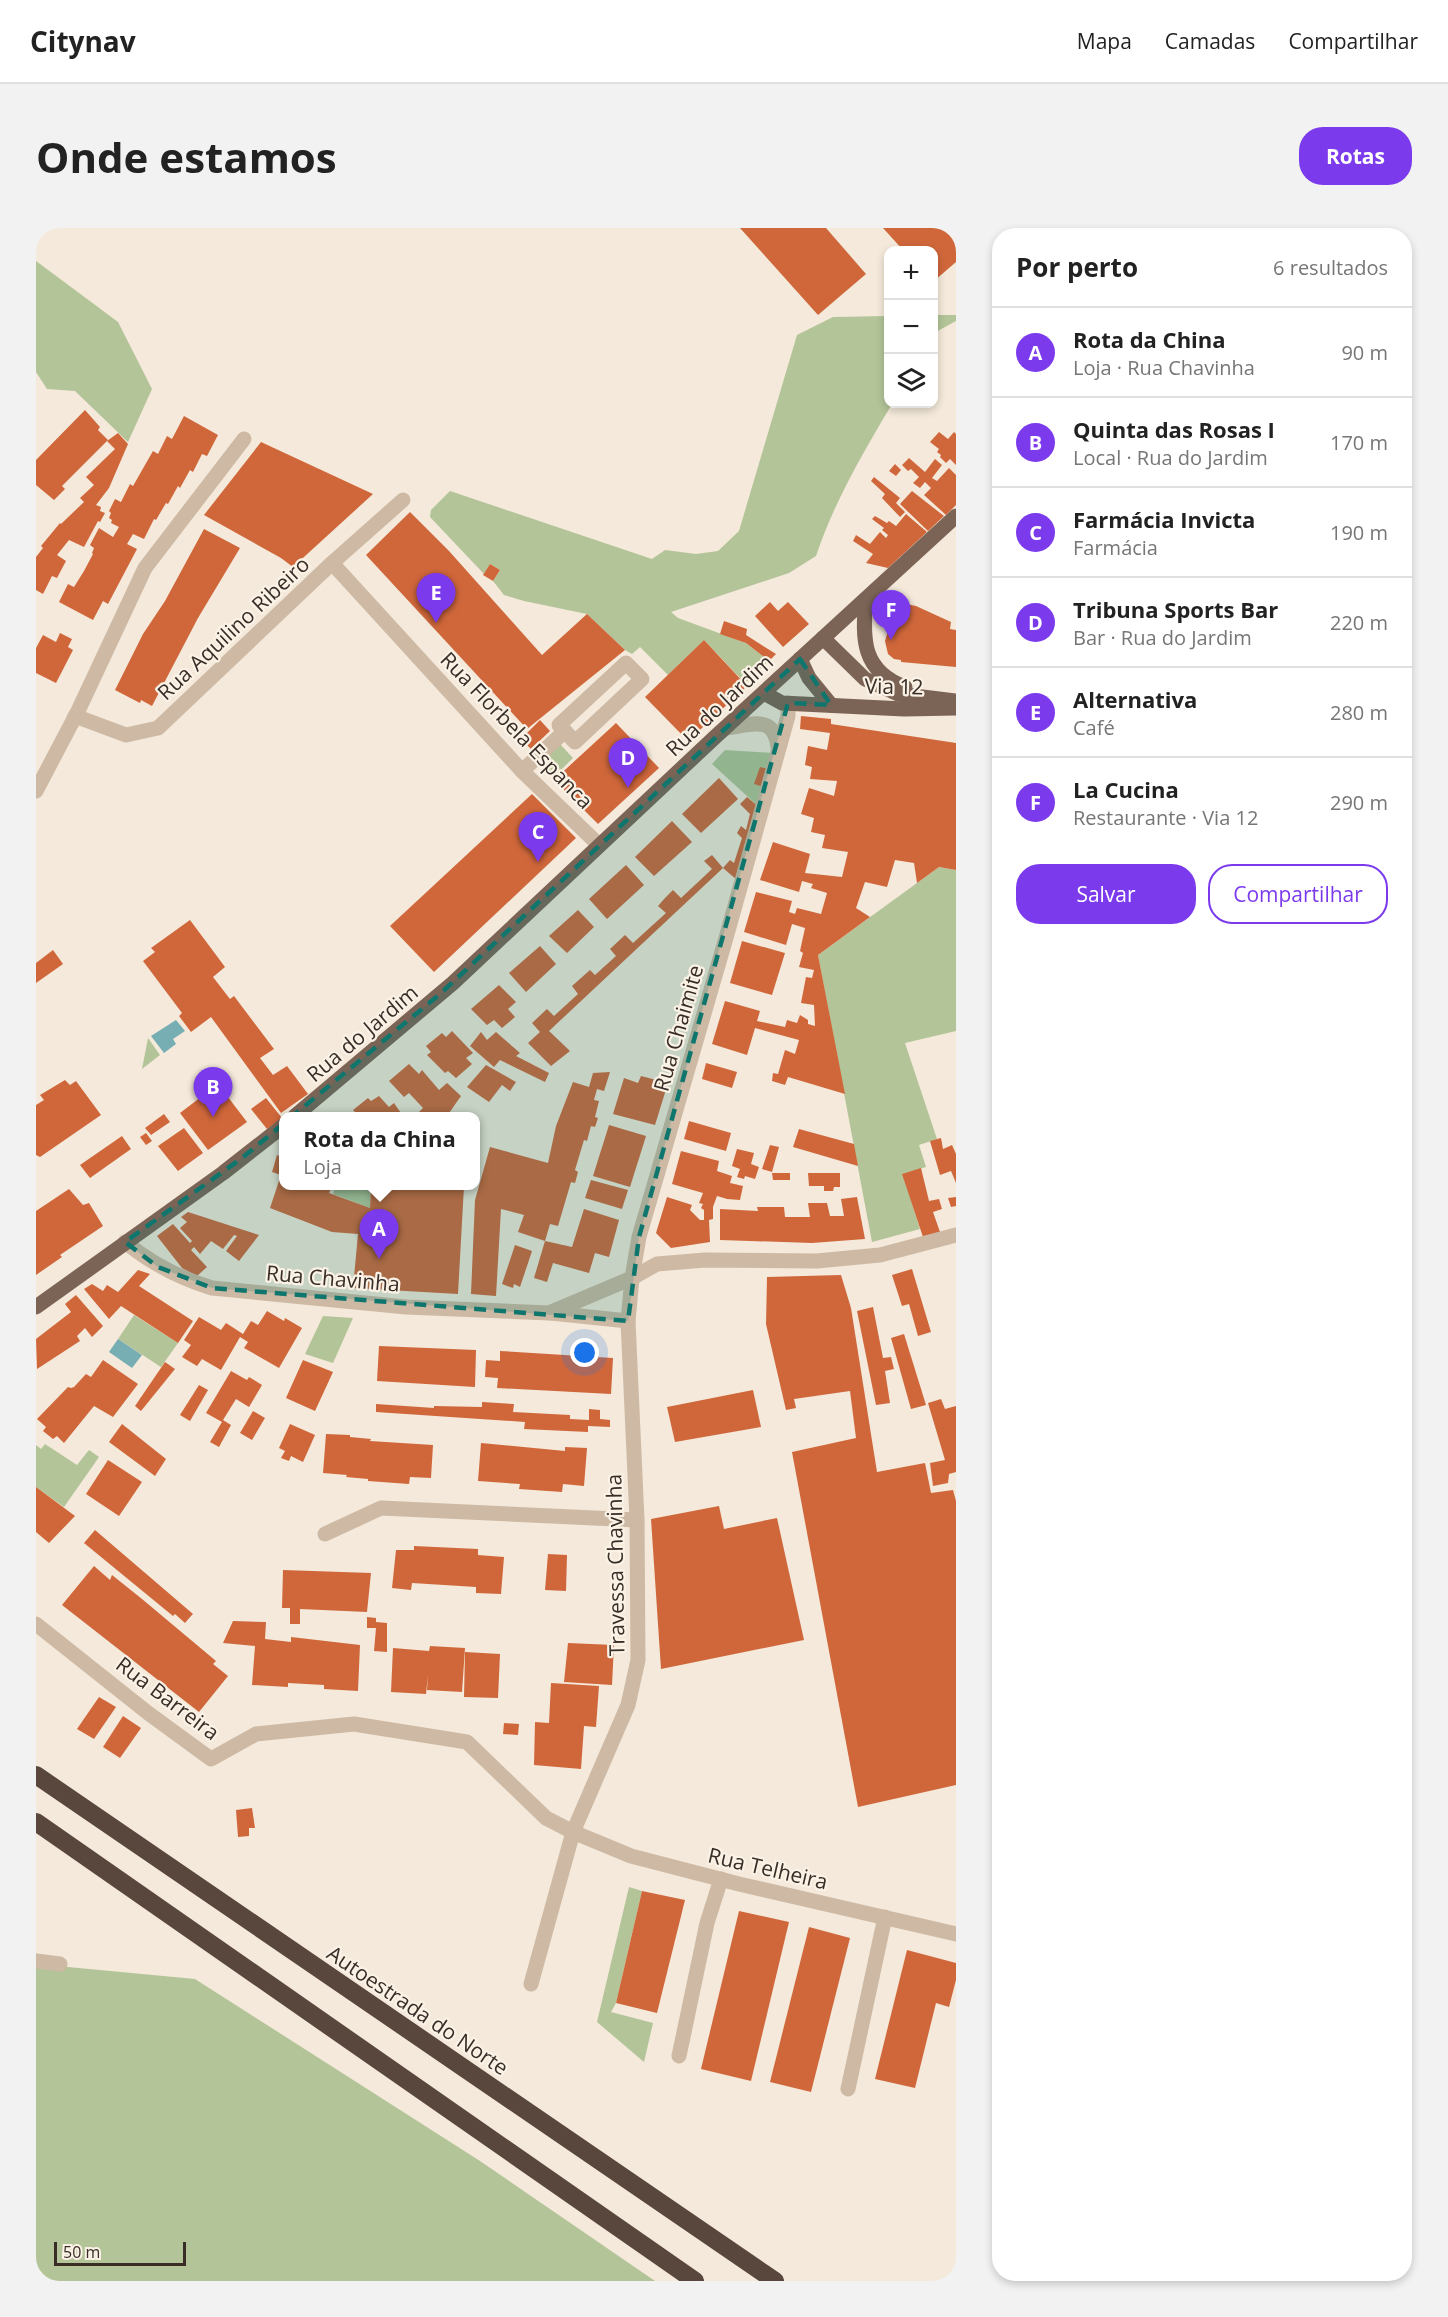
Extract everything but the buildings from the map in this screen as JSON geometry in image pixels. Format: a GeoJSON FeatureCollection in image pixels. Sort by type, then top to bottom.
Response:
{"type":"FeatureCollection","features":[{"type":"Feature","properties":{"kind":"highway","name":"Autoestrada do Norte"},"geometry":{"type":"LineString","coordinates":[[36,1776],[775,2281]]}},
{"type":"Feature","properties":{"kind":"highway"},"geometry":{"type":"LineString","coordinates":[[36,1821],[695,2281]]}},
{"type":"Feature","properties":{"kind":"main road","name":"Rua do Jardim"},"geometry":{"type":"LineString","coordinates":[[300,1112],[447,989],[599,845],[956,516]]}},
{"type":"Feature","properties":{"kind":"main road","name":"Via 12"},"geometry":{"type":"LineString","coordinates":[[867,599],[864,627],[869,659],[878,670],[897,684],[934,697]]}},
{"type":"Feature","properties":{"kind":"main road","name":"Via 12"},"geometry":{"type":"LineString","coordinates":[[823,638],[865,679],[898,694],[956,701]]}},
{"type":"Feature","properties":{"kind":"main road"},"geometry":{"type":"LineString","coordinates":[[800,659],[809,678],[831,705]]}},
{"type":"Feature","properties":{"kind":"main road","name":"Via 12"},"geometry":{"type":"LineString","coordinates":[[764,693],[788,704],[904,709],[956,708]]}},
{"type":"Feature","properties":{"kind":"main road"},"geometry":{"type":"LineString","coordinates":[[36,1307],[223,1173],[279,1129]]}},
{"type":"Feature","properties":{"kind":"street"},"geometry":{"type":"LineString","coordinates":[[36,791],[75,716],[145,568],[244,439]]}},
{"type":"Feature","properties":{"kind":"street","name":"Rua Aquilino Ribeiro"},"geometry":{"type":"LineString","coordinates":[[75,716],[126,735],[158,728],[332,563],[403,500]]}},
{"type":"Feature","properties":{"kind":"street","name":"Rua Florbela Espanca"},"geometry":{"type":"LineString","coordinates":[[332,563],[522,771],[599,845]]}},
{"type":"Feature","properties":{"kind":"street"},"geometry":{"type":"LineString","coordinates":[[626,663],[642,680],[575,742],[565,731],[559,725],[626,663]]}},
{"type":"Feature","properties":{"kind":"street","name":"Rua Chaimite"},"geometry":{"type":"LineString","coordinates":[[628,1321],[639,1237],[726,938],[788,716],[788,704]]}},
{"type":"Feature","properties":{"kind":"street"},"geometry":{"type":"LineString","coordinates":[[726,728],[760,723],[771,727],[777,734],[778,747]]}},
{"type":"Feature","properties":{"kind":"street"},"geometry":{"type":"LineString","coordinates":[[522,771],[565,731]]}},
{"type":"Feature","properties":{"kind":"street","name":"Rua Chavinha"},"geometry":{"type":"LineString","coordinates":[[549,1313],[632,1278],[657,1264],[705,1260],[817,1261],[880,1255],[956,1235]]}},
{"type":"Feature","properties":{"kind":"street","name":"Rua Chavinha"},"geometry":{"type":"LineString","coordinates":[[125,1242],[158,1267],[184,1280],[212,1288],[406,1307],[549,1313],[628,1321]]}},
{"type":"Feature","properties":{"kind":"street","name":"Travessa Chavinha"},"geometry":{"type":"LineString","coordinates":[[531,1984],[573,1832],[628,1705],[639,1660],[637,1520],[628,1321]]}},
{"type":"Feature","properties":{"kind":"street"},"geometry":{"type":"LineString","coordinates":[[326,1534],[381,1508],[637,1520]]}},
{"type":"Feature","properties":{"kind":"street","name":"Rua Barreira"},"geometry":{"type":"LineString","coordinates":[[36,1624],[148,1713],[212,1759],[256,1734],[354,1724],[467,1742],[546,1818],[573,1832]]}},
{"type":"Feature","properties":{"kind":"street","name":"Rua Telheira"},"geometry":{"type":"LineString","coordinates":[[573,1832],[631,1856],[956,1934]]}},
{"type":"Feature","properties":{"kind":"street"},"geometry":{"type":"LineString","coordinates":[[679,2056],[707,1923],[721,1879]]}},
{"type":"Feature","properties":{"kind":"street"},"geometry":{"type":"LineString","coordinates":[[848,2089],[885,1917]]}},
{"type":"Feature","properties":{"kind":"street"},"geometry":{"type":"LineString","coordinates":[[36,1961],[60,1965]]}},
{"type":"Feature","properties":{"kind":"highlighted area"},"geometry":{"type":"Polygon","coordinates":[[[800,659],[831,705],[788,703],[639,1237],[628,1321],[212,1288],[158,1267],[125,1242],[242,1158],[440,994],[800,659]]]}},
{"type":"Feature","properties":{"kind":"green space"},"geometry":{"type":"Polygon","coordinates":[[[36,261],[118,322],[152,389],[128,442],[75,391],[47,389],[36,372],[36,261]]]}},
{"type":"Feature","properties":{"kind":"green space"},"geometry":{"type":"Polygon","coordinates":[[[938,315],[956,315],[956,321],[938,331],[938,315]]]}},
{"type":"Feature","properties":{"kind":"green space"},"geometry":{"type":"Polygon","coordinates":[[[884,316],[884,408],[890,408],[840,497],[816,556],[789,573],[671,612],[678,618],[746,643],[769,661],[745,683],[704,640],[668,675],[640,647],[632,654],[625,650],[587,614],[504,595],[493,581],[500,570],[490,564],[484,574],[430,517],[431,510],[450,491],[652,559],[665,550],[696,554],[718,551],[739,531],[797,335],[833,317],[884,316]]]}},
{"type":"Feature","properties":{"kind":"green space"},"geometry":{"type":"Polygon","coordinates":[[[559,743],[573,758],[555,776],[540,761],[559,743]]]}},
{"type":"Feature","properties":{"kind":"green space"},"geometry":{"type":"Polygon","coordinates":[[[725,750],[774,753],[759,807],[712,764],[725,750]]]}},
{"type":"Feature","properties":{"kind":"green space"},"geometry":{"type":"Polygon","coordinates":[[[939,867],[956,870],[956,1031],[905,1043],[937,1139],[919,1145],[926,1167],[903,1174],[920,1229],[872,1242],[818,955],[939,867]]]}},
{"type":"Feature","properties":{"kind":"green space"},"geometry":{"type":"Polygon","coordinates":[[[148,1038],[160,1055],[142,1069],[148,1038]]]}},
{"type":"Feature","properties":{"kind":"green space"},"geometry":{"type":"Polygon","coordinates":[[[334,1190],[371,1190],[370,1208],[333,1194],[334,1190]]]}},
{"type":"Feature","properties":{"kind":"green space"},"geometry":{"type":"Polygon","coordinates":[[[134,1315],[178,1343],[161,1367],[118,1339],[134,1315]]]}},
{"type":"Feature","properties":{"kind":"green space"},"geometry":{"type":"Polygon","coordinates":[[[323,1316],[353,1318],[333,1363],[305,1354],[323,1316]]]}},
{"type":"Feature","properties":{"kind":"green space"},"geometry":{"type":"Polygon","coordinates":[[[45,1444],[77,1465],[89,1450],[99,1457],[64,1507],[36,1487],[36,1445],[41,1449],[45,1444]]]}},
{"type":"Feature","properties":{"kind":"green space"},"geometry":{"type":"Polygon","coordinates":[[[629,1887],[642,1891],[616,2003],[611,2012],[653,2023],[644,2062],[597,2022],[629,1887]]]}},
{"type":"Feature","properties":{"kind":"green space"},"geometry":{"type":"Polygon","coordinates":[[[36,1964],[195,1979],[480,2161],[655,2281],[36,2281],[36,1964]]]}},
{"type":"Feature","properties":{"kind":"water"},"geometry":{"type":"Polygon","coordinates":[[[176,1020],[185,1031],[173,1039],[176,1044],[164,1053],[151,1036],[176,1020]]]}},
{"type":"Feature","properties":{"kind":"water"},"geometry":{"type":"Polygon","coordinates":[[[118,1339],[142,1355],[132,1368],[109,1352],[118,1339]]]}},
{"type":"Feature","properties":{"kind":"place","name":"Alternativa"},"geometry":{"type":"Point","coordinates":[436,623]}},
{"type":"Feature","properties":{"kind":"place","name":"La Cucina"},"geometry":{"type":"Point","coordinates":[891,640]}},
{"type":"Feature","properties":{"kind":"place","name":"Tribuna Sports Bar"},"geometry":{"type":"Point","coordinates":[628,788]}},
{"type":"Feature","properties":{"kind":"place","name":"Farmácia Invicta"},"geometry":{"type":"Point","coordinates":[538,862]}},
{"type":"Feature","properties":{"kind":"place","name":"Quinta das Rosas I"},"geometry":{"type":"Point","coordinates":[213,1117]}},
{"type":"Feature","properties":{"kind":"place","name":"Rota da China"},"geometry":{"type":"Point","coordinates":[379,1259]}}]}
